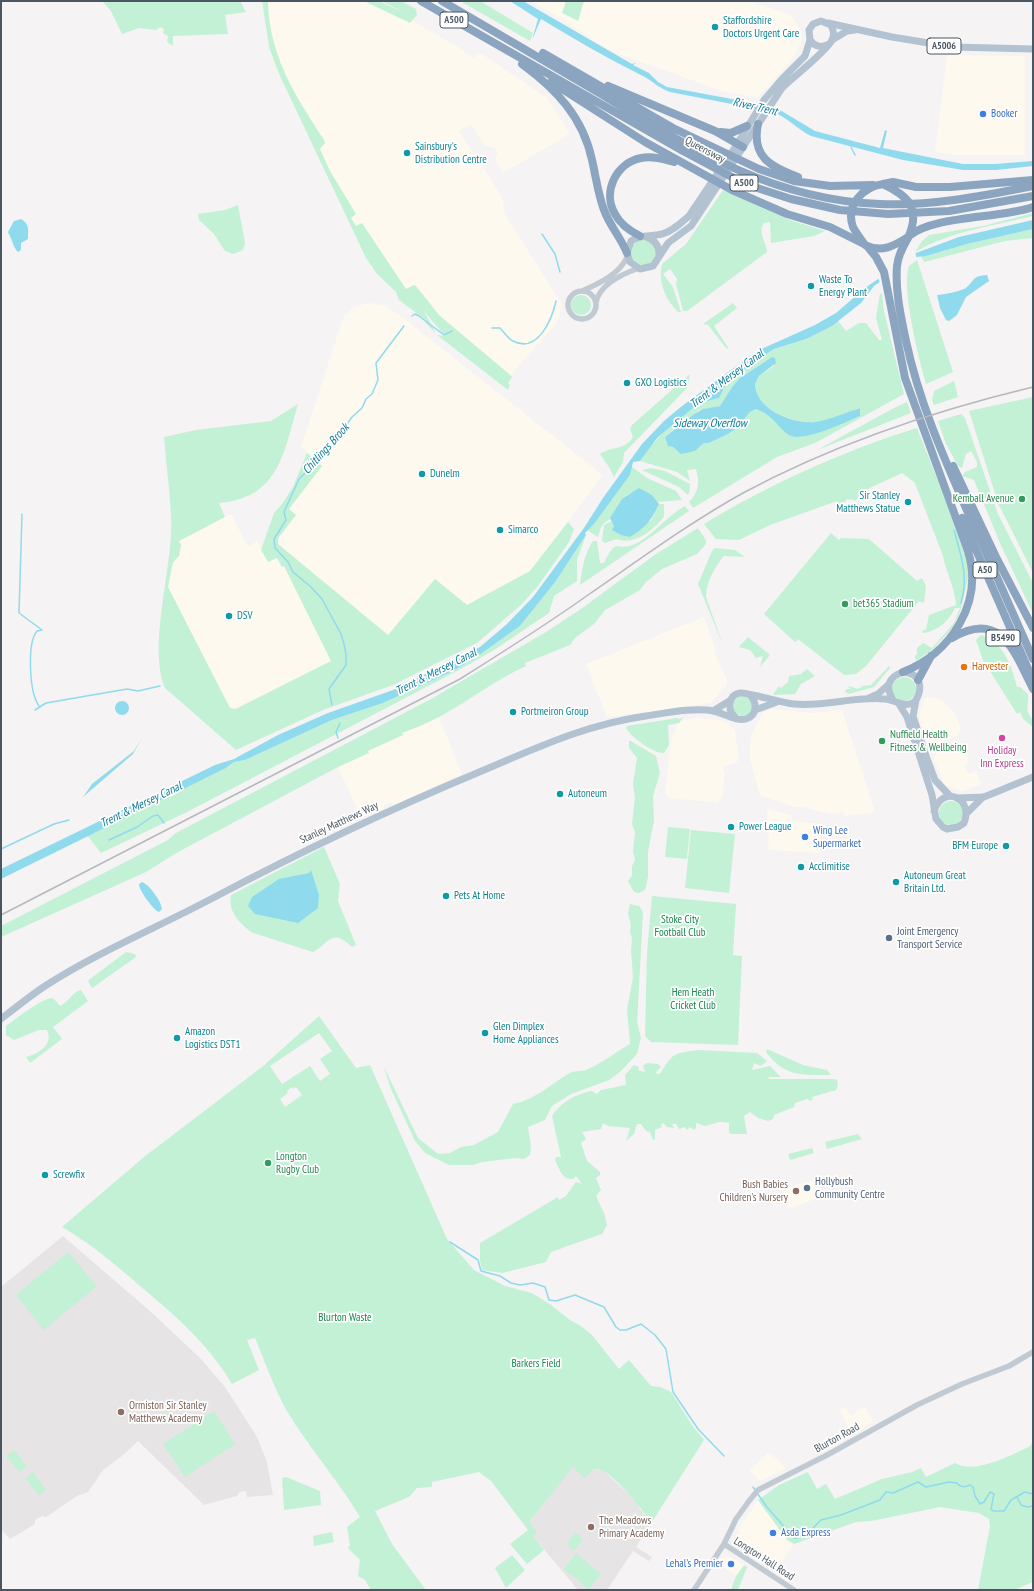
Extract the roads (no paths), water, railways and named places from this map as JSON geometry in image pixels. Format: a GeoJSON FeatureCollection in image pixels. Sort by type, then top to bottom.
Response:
{"type":"FeatureCollection","features":[{"type":"Feature","properties":{"kind":"highway","name":"Queensway"},"geometry":{"type":"LineString","coordinates":[[421,1],[715,168],[745,184],[791,199],[840,210],[888,214],[950,211],[1033,196]]}},
{"type":"Feature","properties":{"kind":"highway","name":"Queensway"},"geometry":{"type":"LineString","coordinates":[[442,1],[646,122],[717,161],[747,175],[792,190],[840,200],[878,204],[926,204],[1033,186]]}},
{"type":"Feature","properties":{"kind":"highway"},"geometry":{"type":"LineString","coordinates":[[495,32],[543,53],[618,90],[715,132],[739,148]]}},
{"type":"Feature","properties":{"kind":"highway"},"geometry":{"type":"LineString","coordinates":[[487,39],[610,121],[685,164],[761,204],[787,214],[830,227],[865,245],[884,249],[918,230],[933,224],[1018,212],[1033,207]]}},
{"type":"Feature","properties":{"kind":"highway"},"geometry":{"type":"LineString","coordinates":[[487,39],[551,87],[574,116],[590,150],[604,211],[627,255]]}},
{"type":"Feature","properties":{"kind":"highway"},"geometry":{"type":"LineString","coordinates":[[543,53],[648,114],[742,162],[794,181],[850,186],[893,182],[916,187],[942,188],[1033,180]]}},
{"type":"Feature","properties":{"kind":"highway"},"geometry":{"type":"LineString","coordinates":[[715,132],[731,133],[754,123],[756,142],[760,154],[765,160],[793,176],[817,184]]}},
{"type":"Feature","properties":{"kind":"highway"},"geometry":{"type":"LineString","coordinates":[[643,236],[627,229],[614,214],[610,198],[610,189],[617,173],[625,165],[640,158],[654,157],[685,164]]}},
{"type":"Feature","properties":{"kind":"highway"},"geometry":{"type":"LineString","coordinates":[[865,245],[853,227],[853,206],[858,197],[868,189],[882,184],[900,191],[912,208],[913,219],[908,236]]}},
{"type":"Feature","properties":{"kind":"highway","name":"A50"},"geometry":{"type":"LineString","coordinates":[[908,236],[899,256],[897,274],[909,376],[1033,659]]}},
{"type":"Feature","properties":{"kind":"highway","name":"A50"},"geometry":{"type":"LineString","coordinates":[[865,245],[876,257],[884,272],[890,312],[921,423],[968,551],[973,576],[972,593],[967,610],[950,639]]}},
{"type":"Feature","properties":{"kind":"highway","name":"A50"},"geometry":{"type":"LineString","coordinates":[[934,432],[961,480],[996,557],[1033,628]]}},
{"type":"Feature","properties":{"kind":"highway","name":"A50"},"geometry":{"type":"LineString","coordinates":[[936,461],[1033,680]]}},
{"type":"Feature","properties":{"kind":"highway"},"geometry":{"type":"LineString","coordinates":[[970,516],[996,557]]}},
{"type":"Feature","properties":{"kind":"highway","name":"B5490"},"geometry":{"type":"LineString","coordinates":[[950,639],[971,628],[985,628],[995,631],[1007,642],[1033,689]]}},
{"type":"Feature","properties":{"kind":"highway"},"geometry":{"type":"LineString","coordinates":[[903,672],[931,656],[950,639]]}},
{"type":"Feature","properties":{"kind":"highway"},"geometry":{"type":"LineString","coordinates":[[918,680],[931,656]]}},
{"type":"Feature","properties":{"kind":"main road"},"geometry":{"type":"LineString","coordinates":[[714,186],[681,224],[664,234],[643,236],[631,241],[627,255],[632,265],[639,268],[650,267],[656,263],[668,243],[691,226],[714,186],[754,123],[764,100],[805,56],[810,40],[808,36],[811,26],[816,22],[828,23],[833,30],[830,43]]}},
{"type":"Feature","properties":{"kind":"main road","name":"A5006"},"geometry":{"type":"LineString","coordinates":[[828,23],[849,27],[855,30],[953,47],[1033,49]]}},
{"type":"Feature","properties":{"kind":"main road"},"geometry":{"type":"LineString","coordinates":[[739,148],[754,123],[772,103],[786,84],[830,43],[848,31],[855,30]]}},
{"type":"Feature","properties":{"kind":"main road"},"geometry":{"type":"LineString","coordinates":[[810,40],[820,47],[830,43]]}},
{"type":"Feature","properties":{"kind":"main road"},"geometry":{"type":"LineString","coordinates":[[643,236],[653,240],[658,245],[659,256]]}},
{"type":"Feature","properties":{"kind":"main road"},"geometry":{"type":"LineString","coordinates":[[866,699],[878,694],[888,685],[893,676],[903,672],[912,674],[918,680],[920,689],[916,700],[914,716],[935,780],[965,806],[967,813]]}},
{"type":"Feature","properties":{"kind":"main road"},"geometry":{"type":"LineString","coordinates":[[888,685],[889,693],[907,717],[933,799],[936,819],[939,824],[947,829],[958,827],[964,823],[967,813],[984,796]]}},
{"type":"Feature","properties":{"kind":"main road"},"geometry":{"type":"LineString","coordinates":[[750,695],[755,701],[755,710],[752,715],[747,719],[736,717],[730,710],[731,700],[739,694],[750,695],[778,702],[820,705],[866,699],[907,704],[916,700]]}},
{"type":"Feature","properties":{"kind":"main road","name":"Stanley Matthews Way"},"geometry":{"type":"LineString","coordinates":[[712,711],[731,700]]}},
{"type":"Feature","properties":{"kind":"main road"},"geometry":{"type":"LineString","coordinates":[[755,710],[778,702]]}},
{"type":"Feature","properties":{"kind":"main road","name":"Stanley Matthews Way"},"geometry":{"type":"LineString","coordinates":[[1,1019],[47,985],[133,937],[328,840],[442,788],[557,739],[604,725],[639,717],[672,713],[712,711],[736,717]]}},
{"type":"Feature","properties":{"kind":"main road"},"geometry":{"type":"LineString","coordinates":[[934,811],[941,799],[984,796],[1033,777]]}},
{"type":"Feature","properties":{"kind":"street"},"geometry":{"type":"LineString","coordinates":[[627,255],[620,268],[597,284],[573,294],[569,300],[568,309],[573,316],[581,319],[590,317],[595,310],[596,302],[602,290],[624,274],[639,268]]}},
{"type":"Feature","properties":{"kind":"street"},"geometry":{"type":"LineString","coordinates":[[581,291],[590,294],[596,302]]}},
{"type":"Feature","properties":{"kind":"street","name":"Blurton Road"},"geometry":{"type":"LineString","coordinates":[[694,1590],[724,1544],[736,1519],[756,1492],[829,1454],[917,1405],[962,1384],[1003,1369],[1033,1352]]}},
{"type":"Feature","properties":{"kind":"street","name":"Longton Hall Road"},"geometry":{"type":"LineString","coordinates":[[724,1544],[794,1590]]}},
{"type":"Feature","properties":{"kind":"water","name":"River Trent"},"geometry":{"type":"Polygon","coordinates":[[[510,1],[523,1],[632,64],[636,63],[633,65],[649,73],[658,82],[667,87],[775,107],[815,131],[880,148],[885,130],[887,131],[883,148],[963,164],[995,164],[1033,161],[1033,166],[996,170],[963,170],[903,160],[811,136],[773,112],[670,92],[541,19],[532,40],[538,19],[510,1]]]}},
{"type":"Feature","properties":{"kind":"water"},"geometry":{"type":"Polygon","coordinates":[[[21,219],[27,225],[28,239],[21,243],[21,250],[18,252],[8,232],[14,221],[21,219]]]}},
{"type":"Feature","properties":{"kind":"water","name":"Trent & Mersey Canal"},"geometry":{"type":"Polygon","coordinates":[[[1033,220],[1033,229],[917,257],[874,286],[861,303],[832,326],[806,339],[774,349],[727,383],[719,398],[699,403],[658,437],[640,461],[633,462],[630,475],[594,524],[585,533],[586,535],[556,581],[520,626],[475,658],[453,671],[383,703],[332,720],[245,760],[234,762],[226,768],[1,879],[1,869],[215,765],[234,759],[278,735],[328,713],[393,690],[480,647],[507,624],[533,597],[584,528],[603,498],[642,444],[664,421],[682,406],[757,351],[815,325],[836,313],[865,288],[916,253],[959,237],[1033,220]]]}},
{"type":"Feature","properties":{"kind":"water"},"geometry":{"type":"Polygon","coordinates":[[[987,275],[989,281],[966,297],[957,315],[949,321],[946,320],[940,308],[937,295],[952,293],[964,289],[976,277],[987,275]]]}},
{"type":"Feature","properties":{"kind":"water","name":"Sideway Overflow"},"geometry":{"type":"Polygon","coordinates":[[[772,357],[775,358],[776,363],[759,376],[755,384],[757,393],[762,401],[777,414],[796,421],[815,422],[826,420],[860,408],[860,416],[812,435],[793,437],[787,434],[766,414],[756,409],[750,412],[737,428],[709,443],[704,443],[695,451],[681,454],[673,447],[668,446],[665,437],[694,414],[703,409],[720,406],[732,387],[740,378],[772,357]]]}},
{"type":"Feature","properties":{"kind":"water"},"geometry":{"type":"Polygon","coordinates":[[[639,488],[652,495],[659,504],[651,519],[640,530],[630,537],[621,535],[612,530],[614,526],[610,518],[622,499],[639,488]]]}},
{"type":"Feature","properties":{"kind":"water"},"geometry":{"type":"Polygon","coordinates":[[[122,701],[127,703],[129,708],[127,713],[122,715],[117,713],[115,708],[117,703],[122,701]]]}},
{"type":"Feature","properties":{"kind":"water"},"geometry":{"type":"Polygon","coordinates":[[[142,738],[133,754],[83,797],[92,784],[134,751],[142,738]]]}},
{"type":"Feature","properties":{"kind":"water"},"geometry":{"type":"Polygon","coordinates":[[[311,870],[319,895],[318,908],[298,923],[255,914],[248,906],[252,897],[279,879],[309,873],[311,870]]]}},
{"type":"Feature","properties":{"kind":"water"},"geometry":{"type":"Polygon","coordinates":[[[142,882],[152,890],[157,898],[162,909],[159,912],[150,904],[139,887],[139,884],[142,882]]]}},
{"type":"Feature","properties":{"kind":"waterway"},"geometry":{"type":"LineString","coordinates":[[851,147],[855,155]]}},
{"type":"Feature","properties":{"kind":"waterway","name":"Chitlings Brook"},"geometry":{"type":"LineString","coordinates":[[542,234],[555,254],[560,272]]}},
{"type":"Feature","properties":{"kind":"waterway","name":"Chitlings Brook"},"geometry":{"type":"LineString","coordinates":[[492,328],[500,328],[513,341],[522,344],[530,343],[537,339],[547,325],[556,301]]}},
{"type":"Feature","properties":{"kind":"waterway","name":"Chitlings Brook"},"geometry":{"type":"LineString","coordinates":[[412,316],[415,314],[419,316],[444,335],[452,331]]}},
{"type":"Feature","properties":{"kind":"waterway","name":"Chitlings Brook"},"geometry":{"type":"LineString","coordinates":[[332,705],[329,689],[346,665],[346,654],[341,634],[322,599],[311,587],[293,572],[288,562],[275,548],[274,539],[286,520],[284,512],[299,479],[330,448],[352,417],[362,408],[366,399],[372,394],[378,380],[376,363],[404,326]]}},
{"type":"Feature","properties":{"kind":"waterway"},"geometry":{"type":"LineString","coordinates":[[22,514],[19,613],[42,630],[37,631],[34,637],[30,668],[33,690],[39,706]]}},
{"type":"Feature","properties":{"kind":"waterway"},"geometry":{"type":"LineString","coordinates":[[954,530],[964,575],[961,603]]}},
{"type":"Feature","properties":{"kind":"waterway"},"geometry":{"type":"LineString","coordinates":[[35,710],[46,703],[127,689],[138,691],[160,686]]}},
{"type":"Feature","properties":{"kind":"waterway"},"geometry":{"type":"LineString","coordinates":[[338,738],[336,732],[340,723]]}},
{"type":"Feature","properties":{"kind":"waterway"},"geometry":{"type":"LineString","coordinates":[[109,840],[137,827],[153,816],[158,815],[164,823]]}},
{"type":"Feature","properties":{"kind":"waterway"},"geometry":{"type":"LineString","coordinates":[[1,849],[54,824],[69,820]]}},
{"type":"Feature","properties":{"kind":"waterway"},"geometry":{"type":"LineString","coordinates":[[450,1242],[478,1260],[481,1271],[500,1276],[511,1283],[520,1285],[533,1283],[545,1287],[549,1300],[556,1301],[575,1295],[604,1307],[616,1327],[620,1330],[626,1330],[641,1324],[655,1335],[666,1349],[673,1392],[698,1429],[724,1456]]}},
{"type":"Feature","properties":{"kind":"waterway"},"geometry":{"type":"LineString","coordinates":[[753,1487],[766,1506],[794,1538],[797,1538],[811,1530],[821,1520],[841,1515],[880,1500],[886,1492],[893,1493],[918,1482],[926,1487],[949,1482],[957,1483],[963,1487],[970,1485],[973,1487],[975,1496],[980,1504],[984,1502],[990,1492],[994,1494],[991,1509],[993,1511],[1004,1511],[1011,1500],[1025,1492],[1033,1494]]}},
{"type":"Feature","properties":{"kind":"waterway"},"geometry":{"type":"LineString","coordinates":[[1017,1497],[1021,1505],[1027,1507],[1033,1506]]}},
{"type":"Feature","properties":{"kind":"railway"},"geometry":{"type":"LineString","coordinates":[[1,915],[460,679],[556,617],[684,529],[743,493],[777,475],[848,444],[921,418],[1033,387]]}},
{"type":"Feature","properties":{"kind":"place","name":"Staffordshire Doctors Urgent Care"},"geometry":{"type":"Point","coordinates":[715,27]}},
{"type":"Feature","properties":{"kind":"place","name":"Booker"},"geometry":{"type":"Point","coordinates":[983,114]}},
{"type":"Feature","properties":{"kind":"place","name":"Sainsbury's Distribution Centre"},"geometry":{"type":"Point","coordinates":[407,153]}},
{"type":"Feature","properties":{"kind":"place","name":"Waste To Energy Plant"},"geometry":{"type":"Point","coordinates":[811,286]}},
{"type":"Feature","properties":{"kind":"place","name":"GXO Logistics"},"geometry":{"type":"Point","coordinates":[627,383]}},
{"type":"Feature","properties":{"kind":"place","name":"Dunelm"},"geometry":{"type":"Point","coordinates":[422,474]}},
{"type":"Feature","properties":{"kind":"place","name":"Kemball Avenue"},"geometry":{"type":"Point","coordinates":[1022,499]}},
{"type":"Feature","properties":{"kind":"place","name":"Sir Stanley Matthews Statue"},"geometry":{"type":"Point","coordinates":[908,502]}},
{"type":"Feature","properties":{"kind":"place","name":"Simarco"},"geometry":{"type":"Point","coordinates":[500,530]}},
{"type":"Feature","properties":{"kind":"place","name":"bet365 Stadium"},"geometry":{"type":"Point","coordinates":[845,604]}},
{"type":"Feature","properties":{"kind":"place","name":"DSV"},"geometry":{"type":"Point","coordinates":[229,616]}},
{"type":"Feature","properties":{"kind":"place","name":"Harvester"},"geometry":{"type":"Point","coordinates":[964,667]}},
{"type":"Feature","properties":{"kind":"place","name":"Portmeiron Group"},"geometry":{"type":"Point","coordinates":[513,712]}},
{"type":"Feature","properties":{"kind":"place","name":"Holiday Inn Express"},"geometry":{"type":"Point","coordinates":[1002,738]}},
{"type":"Feature","properties":{"kind":"place","name":"Nuffield Health Fitness & Wellbeing"},"geometry":{"type":"Point","coordinates":[882,741]}},
{"type":"Feature","properties":{"kind":"place","name":"Autoneum"},"geometry":{"type":"Point","coordinates":[560,794]}},
{"type":"Feature","properties":{"kind":"place","name":"Power League"},"geometry":{"type":"Point","coordinates":[731,827]}},
{"type":"Feature","properties":{"kind":"place","name":"Wing Lee Supermarket"},"geometry":{"type":"Point","coordinates":[805,837]}},
{"type":"Feature","properties":{"kind":"place","name":"BFM Europe"},"geometry":{"type":"Point","coordinates":[1006,846]}},
{"type":"Feature","properties":{"kind":"place","name":"Acclimitise"},"geometry":{"type":"Point","coordinates":[801,867]}},
{"type":"Feature","properties":{"kind":"place","name":"Autoneum Great Britain Ltd."},"geometry":{"type":"Point","coordinates":[896,882]}},
{"type":"Feature","properties":{"kind":"place","name":"Pets At Home"},"geometry":{"type":"Point","coordinates":[446,896]}},
{"type":"Feature","properties":{"kind":"place","name":"Joint Emergency Transport Service"},"geometry":{"type":"Point","coordinates":[889,938]}},
{"type":"Feature","properties":{"kind":"place","name":"Glen Dimplex Home Appliances"},"geometry":{"type":"Point","coordinates":[485,1033]}},
{"type":"Feature","properties":{"kind":"place","name":"Amazon Logistics DST1"},"geometry":{"type":"Point","coordinates":[177,1038]}},
{"type":"Feature","properties":{"kind":"place","name":"Longton Rugby Club"},"geometry":{"type":"Point","coordinates":[268,1163]}},
{"type":"Feature","properties":{"kind":"place","name":"Screwfix"},"geometry":{"type":"Point","coordinates":[45,1175]}},
{"type":"Feature","properties":{"kind":"place","name":"Hollybush Community Centre"},"geometry":{"type":"Point","coordinates":[807,1188]}},
{"type":"Feature","properties":{"kind":"place","name":"Bush Babies Children's Nursery"},"geometry":{"type":"Point","coordinates":[796,1191]}},
{"type":"Feature","properties":{"kind":"place","name":"Ormiston Sir Stanley Matthews Academy"},"geometry":{"type":"Point","coordinates":[121,1412]}},
{"type":"Feature","properties":{"kind":"place","name":"The Meadows Primary Academy"},"geometry":{"type":"Point","coordinates":[591,1527]}},
{"type":"Feature","properties":{"kind":"place","name":"Asda Express"},"geometry":{"type":"Point","coordinates":[773,1533]}},
{"type":"Feature","properties":{"kind":"place","name":"Lehal's Premier"},"geometry":{"type":"Point","coordinates":[731,1564]}},
{"type":"Feature","properties":{"kind":"park label","name":"Stoke City Football Club"},"geometry":{"type":"Point","coordinates":[680,926]}},
{"type":"Feature","properties":{"kind":"park label","name":"Hem Heath Cricket Club"},"geometry":{"type":"Point","coordinates":[693,999]}},
{"type":"Feature","properties":{"kind":"park label","name":"Blurton Waste"},"geometry":{"type":"Point","coordinates":[345,1318]}},
{"type":"Feature","properties":{"kind":"park label","name":"Barkers Field"},"geometry":{"type":"Point","coordinates":[536,1364]}}]}
